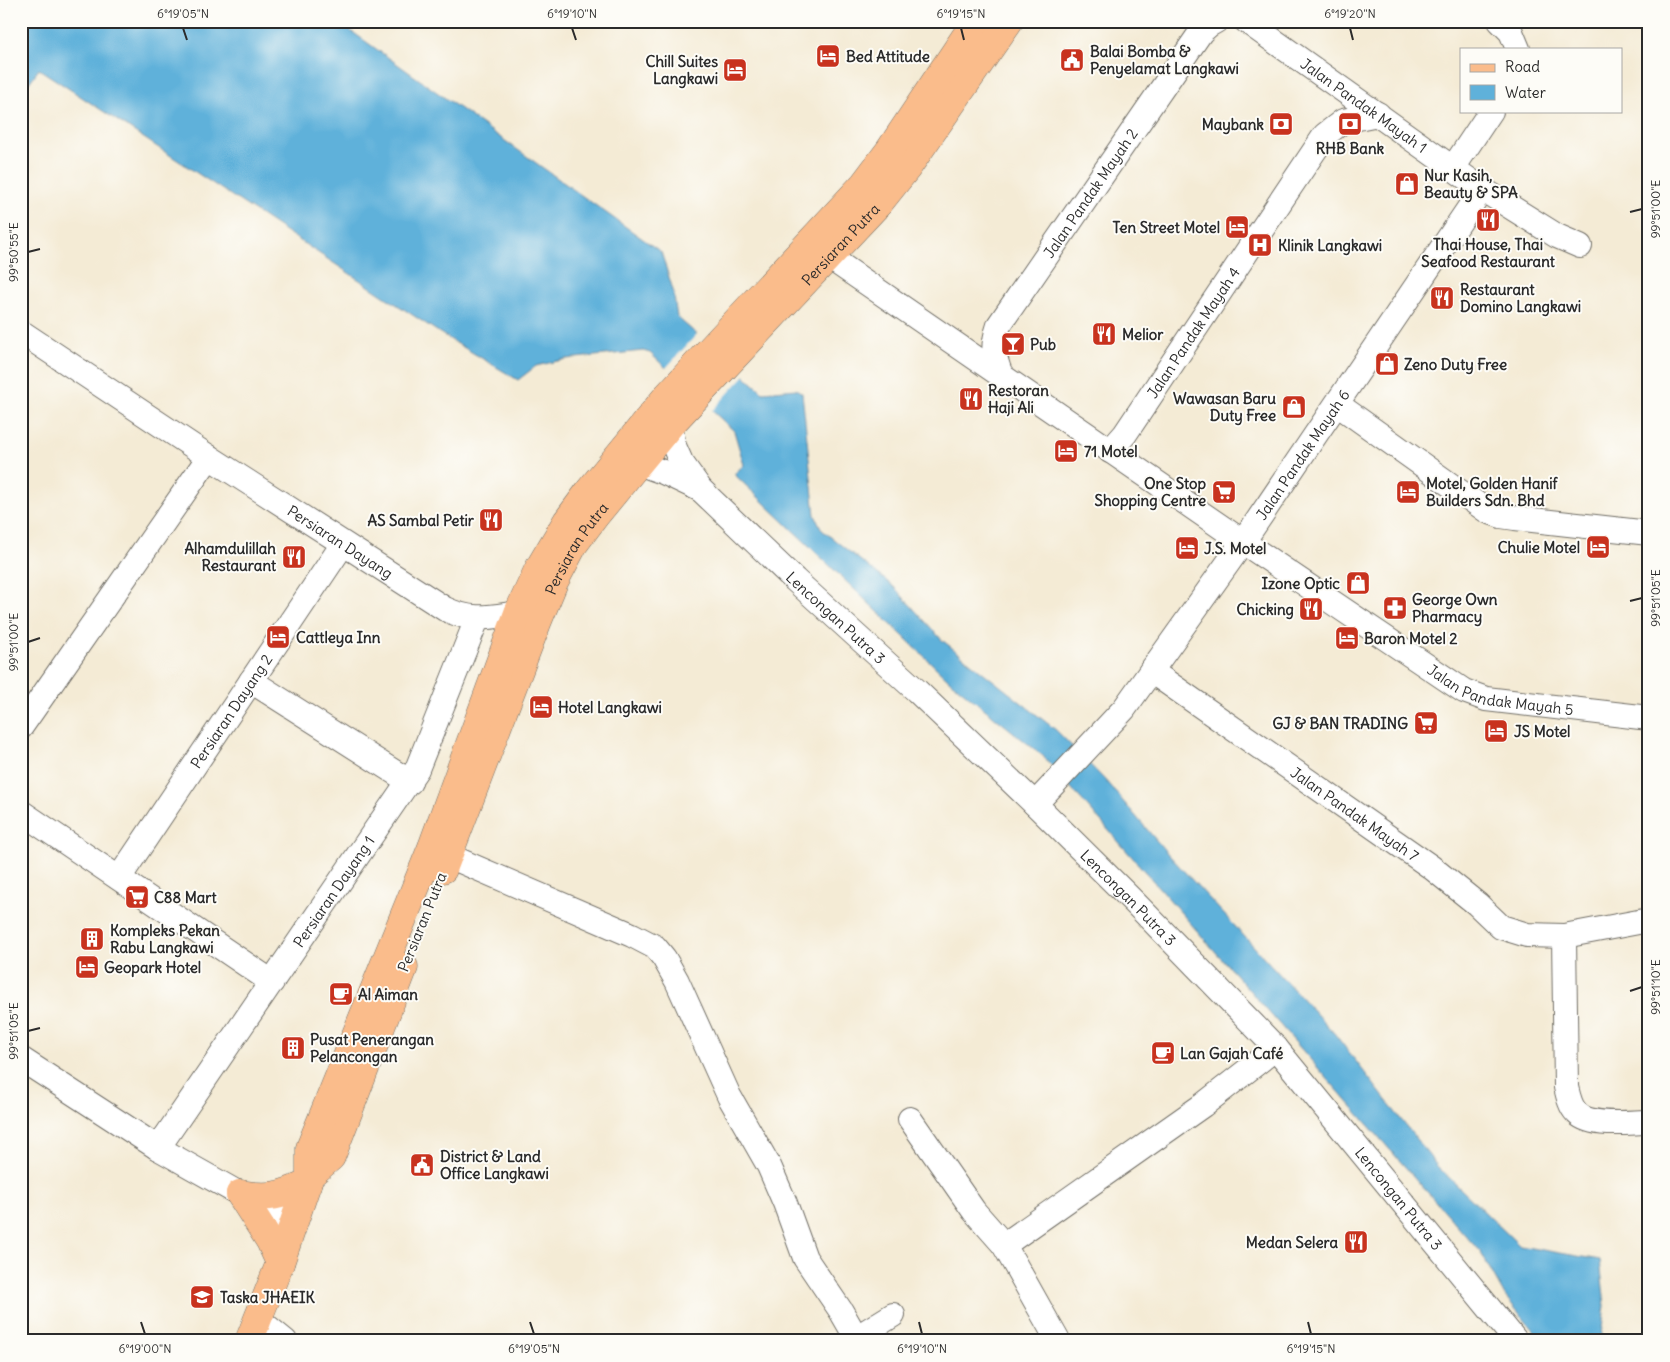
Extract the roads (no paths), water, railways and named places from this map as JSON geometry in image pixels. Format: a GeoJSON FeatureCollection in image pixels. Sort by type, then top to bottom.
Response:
{"type":"FeatureCollection","features":[{"type":"Feature","properties":{"kind":"main road","name":"Persiaran Putra"},"geometry":{"type":"LineString","coordinates":[[253,1330],[280,1263],[309,1180],[310,1148],[432,847],[518,613],[538,570],[567,521],[590,490],[674,410],[864,184],[889,151],[976,21]]}},
{"type":"Feature","properties":{"kind":"main road","name":"Persiaran Putra"},"geometry":{"type":"LineString","coordinates":[[728,346],[829,257],[879,203],[907,168],[1009,21]]}},
{"type":"Feature","properties":{"kind":"main road","name":"Persiaran Putra"},"geometry":{"type":"LineString","coordinates":[[309,1180],[331,1157],[554,582],[574,544],[638,464],[674,410]]}},
{"type":"Feature","properties":{"kind":"main road"},"geometry":{"type":"LineString","coordinates":[[240,1194],[269,1197],[282,1195],[309,1180]]}},
{"type":"Feature","properties":{"kind":"main road"},"geometry":{"type":"LineString","coordinates":[[240,1194],[270,1241],[280,1263]]}},
{"type":"Feature","properties":{"kind":"street","name":"Jalan Pandak Mayah 2"},"geometry":{"type":"LineString","coordinates":[[1001,375],[994,356],[994,341],[999,325],[1202,32],[1216,21]]}},
{"type":"Feature","properties":{"kind":"street","name":"Jalan Pandak Mayah 1"},"geometry":{"type":"LineString","coordinates":[[1246,21],[1482,189],[1557,236],[1580,246]]}},
{"type":"Feature","properties":{"kind":"street"},"geometry":{"type":"LineString","coordinates":[[1500,21],[1511,32],[1518,48]]}},
{"type":"Feature","properties":{"kind":"street"},"geometry":{"type":"LineString","coordinates":[[1453,168],[1490,112]]}},
{"type":"Feature","properties":{"kind":"street","name":"Jalan Pandak Mayah 4"},"geometry":{"type":"LineString","coordinates":[[1110,451],[1126,434],[1325,135],[1343,121],[1378,114]]}},
{"type":"Feature","properties":{"kind":"street","name":"Jalan Pandak Mayah 6"},"geometry":{"type":"LineString","coordinates":[[1035,804],[1124,709],[1243,542],[1482,189]]}},
{"type":"Feature","properties":{"kind":"street","name":"Jalan Pandak Mayah 5"},"geometry":{"type":"LineString","coordinates":[[829,257],[1243,542],[1464,691],[1486,699],[1649,718]]}},
{"type":"Feature","properties":{"kind":"street"},"geometry":{"type":"LineString","coordinates":[[945,337],[967,339],[984,334],[999,325]]}},
{"type":"Feature","properties":{"kind":"street","name":"Persiaran Dayang"},"geometry":{"type":"LineString","coordinates":[[21,332],[209,457],[445,609],[458,615],[477,619]]}},
{"type":"Feature","properties":{"kind":"street"},"geometry":{"type":"LineString","coordinates":[[1336,404],[1487,511],[1515,518],[1649,533]]}},
{"type":"Feature","properties":{"kind":"street"},"geometry":{"type":"LineString","coordinates":[[674,410],[674,446],[681,462],[701,490]]}},
{"type":"Feature","properties":{"kind":"street"},"geometry":{"type":"LineString","coordinates":[[21,727],[209,457]]}},
{"type":"Feature","properties":{"kind":"street"},"geometry":{"type":"LineString","coordinates":[[638,464],[663,472],[701,490]]}},
{"type":"Feature","properties":{"kind":"street","name":"Lencongan Putra 3"},"geometry":{"type":"LineString","coordinates":[[701,490],[795,580],[917,691],[1035,804],[1136,904],[1276,1048],[1516,1341]]}},
{"type":"Feature","properties":{"kind":"street","name":"Persiaran Dayang 2"},"geometry":{"type":"LineString","coordinates":[[119,878],[343,544]]}},
{"type":"Feature","properties":{"kind":"street"},"geometry":{"type":"LineString","coordinates":[[477,619],[518,613]]}},
{"type":"Feature","properties":{"kind":"street","name":"Persiaran Dayang 1"},"geometry":{"type":"LineString","coordinates":[[158,1148],[410,782],[417,769],[477,619]]}},
{"type":"Feature","properties":{"kind":"street","name":"Jalan Pandak Mayah 7"},"geometry":{"type":"LineString","coordinates":[[1151,671],[1431,868],[1502,926],[1527,934],[1564,936],[1649,920]]}},
{"type":"Feature","properties":{"kind":"street"},"geometry":{"type":"LineString","coordinates":[[251,681],[410,782]]}},
{"type":"Feature","properties":{"kind":"street"},"geometry":{"type":"LineString","coordinates":[[21,812],[272,982]]}},
{"type":"Feature","properties":{"kind":"street"},"geometry":{"type":"LineString","coordinates":[[449,856],[655,946],[677,981],[729,1096],[769,1166],[805,1258],[842,1311],[853,1339],[893,1315]]}},
{"type":"Feature","properties":{"kind":"street"},"geometry":{"type":"LineString","coordinates":[[1564,936],[1566,1087],[1571,1104],[1576,1114],[1593,1122],[1649,1122]]}},
{"type":"Feature","properties":{"kind":"street"},"geometry":{"type":"LineString","coordinates":[[1004,1245],[1203,1105],[1276,1048]]}},
{"type":"Feature","properties":{"kind":"street"},"geometry":{"type":"LineString","coordinates":[[21,1059],[158,1148],[294,1224]]}},
{"type":"Feature","properties":{"kind":"street"},"geometry":{"type":"LineString","coordinates":[[910,1119],[974,1211],[1004,1245],[1058,1341]]}},
{"type":"Feature","properties":{"kind":"street"},"geometry":{"type":"LineString","coordinates":[[253,1330],[285,1341]]}},
{"type":"Feature","properties":{"kind":"water"},"geometry":{"type":"Polygon","coordinates":[[[21,21],[337,21],[661,252],[673,290],[677,317],[763,392],[796,389],[802,393],[815,515],[822,530],[894,587],[942,640],[1056,730],[1104,779],[1168,854],[1334,1033],[1437,1166],[1520,1246],[1600,1260],[1605,1306],[1600,1341],[1542,1341],[1505,1296],[1481,1253],[1043,756],[950,681],[734,474],[744,465],[734,431],[650,353],[643,351],[566,359],[536,366],[518,380],[443,335],[39,69],[21,94],[21,21]]]}},
{"type":"Feature","properties":{"kind":"place","name":"Bed Attitude"},"geometry":{"type":"Point","coordinates":[828,56]}},
{"type":"Feature","properties":{"kind":"place","name":"Balai Bomba & Penyelamat Langkawi"},"geometry":{"type":"Point","coordinates":[1072,60]}},
{"type":"Feature","properties":{"kind":"place","name":"Chill Suites Langkawi"},"geometry":{"type":"Point","coordinates":[735,70]}},
{"type":"Feature","properties":{"kind":"place","name":"Maybank"},"geometry":{"type":"Point","coordinates":[1281,124]}},
{"type":"Feature","properties":{"kind":"place","name":"RHB Bank"},"geometry":{"type":"Point","coordinates":[1350,124]}},
{"type":"Feature","properties":{"kind":"place","name":"Nur Kasih, Beauty & SPA"},"geometry":{"type":"Point","coordinates":[1407,184]}},
{"type":"Feature","properties":{"kind":"place","name":"Thai House, Thai Seafood Restaurant"},"geometry":{"type":"Point","coordinates":[1488,220]}},
{"type":"Feature","properties":{"kind":"place","name":"Ten Street Motel"},"geometry":{"type":"Point","coordinates":[1237,227]}},
{"type":"Feature","properties":{"kind":"place","name":"Klinik Langkawi"},"geometry":{"type":"Point","coordinates":[1260,245]}},
{"type":"Feature","properties":{"kind":"place","name":"Restaurant Domino Langkawi"},"geometry":{"type":"Point","coordinates":[1442,298]}},
{"type":"Feature","properties":{"kind":"place","name":"Melior"},"geometry":{"type":"Point","coordinates":[1104,334]}},
{"type":"Feature","properties":{"kind":"place","name":"Pub"},"geometry":{"type":"Point","coordinates":[1013,344]}},
{"type":"Feature","properties":{"kind":"place","name":"Zeno Duty Free"},"geometry":{"type":"Point","coordinates":[1387,364]}},
{"type":"Feature","properties":{"kind":"place","name":"Restoran Haji Ali"},"geometry":{"type":"Point","coordinates":[971,399]}},
{"type":"Feature","properties":{"kind":"place","name":"Wawasan Baru Duty Free"},"geometry":{"type":"Point","coordinates":[1294,407]}},
{"type":"Feature","properties":{"kind":"place","name":"71 Motel"},"geometry":{"type":"Point","coordinates":[1066,451]}},
{"type":"Feature","properties":{"kind":"place","name":"One Stop Shopping Centre"},"geometry":{"type":"Point","coordinates":[1224,492]}},
{"type":"Feature","properties":{"kind":"place","name":"Motel, Golden Hanif Builders Sdn. Bhd"},"geometry":{"type":"Point","coordinates":[1408,492]}},
{"type":"Feature","properties":{"kind":"place","name":"AS Sambal Petir"},"geometry":{"type":"Point","coordinates":[491,520]}},
{"type":"Feature","properties":{"kind":"place","name":"Chulie Motel"},"geometry":{"type":"Point","coordinates":[1598,547]}},
{"type":"Feature","properties":{"kind":"place","name":"J.S. Motel"},"geometry":{"type":"Point","coordinates":[1187,548]}},
{"type":"Feature","properties":{"kind":"place","name":"Alhamdulillah Restaurant"},"geometry":{"type":"Point","coordinates":[294,557]}},
{"type":"Feature","properties":{"kind":"place","name":"Izone Optic"},"geometry":{"type":"Point","coordinates":[1358,583]}},
{"type":"Feature","properties":{"kind":"place","name":"George Own Pharmacy"},"geometry":{"type":"Point","coordinates":[1395,608]}},
{"type":"Feature","properties":{"kind":"place","name":"Chicking"},"geometry":{"type":"Point","coordinates":[1311,609]}},
{"type":"Feature","properties":{"kind":"place","name":"Cattleya Inn"},"geometry":{"type":"Point","coordinates":[278,637]}},
{"type":"Feature","properties":{"kind":"place","name":"Baron Motel 2"},"geometry":{"type":"Point","coordinates":[1347,638]}},
{"type":"Feature","properties":{"kind":"place","name":"Hotel Langkawi"},"geometry":{"type":"Point","coordinates":[541,707]}},
{"type":"Feature","properties":{"kind":"place","name":"GJ & BAN TRADING"},"geometry":{"type":"Point","coordinates":[1426,723]}},
{"type":"Feature","properties":{"kind":"place","name":"JS Motel"},"geometry":{"type":"Point","coordinates":[1496,731]}},
{"type":"Feature","properties":{"kind":"place","name":"C88 Mart"},"geometry":{"type":"Point","coordinates":[137,897]}},
{"type":"Feature","properties":{"kind":"place","name":"Kompleks Pekan Rabu Langkawi"},"geometry":{"type":"Point","coordinates":[92,939]}},
{"type":"Feature","properties":{"kind":"place","name":"Geopark Hotel"},"geometry":{"type":"Point","coordinates":[87,967]}},
{"type":"Feature","properties":{"kind":"place","name":"Al Aiman"},"geometry":{"type":"Point","coordinates":[341,994]}},
{"type":"Feature","properties":{"kind":"place","name":"Pusat Penerangan Pelancongan"},"geometry":{"type":"Point","coordinates":[293,1048]}},
{"type":"Feature","properties":{"kind":"place","name":"Lan Gajah Café"},"geometry":{"type":"Point","coordinates":[1163,1053]}},
{"type":"Feature","properties":{"kind":"place","name":"District & Land Office Langkawi"},"geometry":{"type":"Point","coordinates":[422,1165]}},
{"type":"Feature","properties":{"kind":"place","name":"Medan Selera"},"geometry":{"type":"Point","coordinates":[1356,1242]}},
{"type":"Feature","properties":{"kind":"place","name":"Taska JHAEIK"},"geometry":{"type":"Point","coordinates":[202,1297]}}]}
